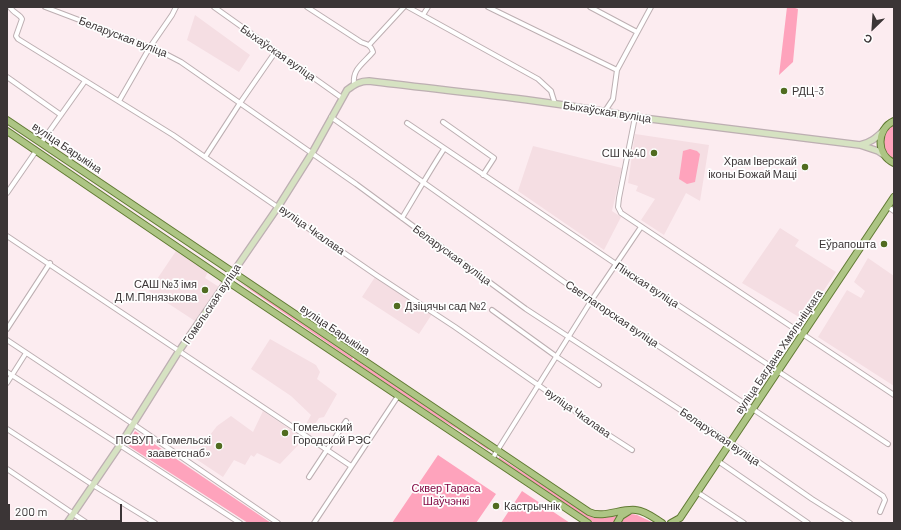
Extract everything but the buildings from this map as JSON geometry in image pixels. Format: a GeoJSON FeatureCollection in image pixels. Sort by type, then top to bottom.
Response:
{"type":"FeatureCollection","features":[{"type":"Feature","properties":{"kind":"main road","name":"Быхаўская вуліца"},"geometry":{"type":"LineString","coordinates":[[354,84],[361,81],[369,81],[555,104],[635,117],[860,145],[878,151],[884,155]]}},
{"type":"Feature","properties":{"kind":"main road","name":"Гомельская вуліца"},"geometry":{"type":"LineString","coordinates":[[67,523],[120,446],[179,351],[278,207],[312,153],[342,98],[347,90],[354,84]]}},
{"type":"Feature","properties":{"kind":"main road","name":"вуліца Барыкіна"},"geometry":{"type":"LineString","coordinates":[[7,120],[593,514],[636,510],[646,513],[662,523]]}},
{"type":"Feature","properties":{"kind":"main road"},"geometry":{"type":"LineString","coordinates":[[860,145],[874,139],[893,120]]}},
{"type":"Feature","properties":{"kind":"main road"},"geometry":{"type":"LineString","coordinates":[[883,130],[880,138],[880,147],[884,155],[893,164]]}},
{"type":"Feature","properties":{"kind":"main road","name":"вуліца Барыкіна"},"geometry":{"type":"LineString","coordinates":[[7,131],[227,281],[588,523]]}},
{"type":"Feature","properties":{"kind":"main road","name":"вуліца Багдана Хмяльніцкага"},"geometry":{"type":"LineString","coordinates":[[680,520],[697,492],[894,197]]}},
{"type":"Feature","properties":{"kind":"main road"},"geometry":{"type":"LineString","coordinates":[[617,523],[621,516],[630,510]]}},
{"type":"Feature","properties":{"kind":"main road"},"geometry":{"type":"LineString","coordinates":[[671,523],[680,520]]}},
{"type":"Feature","properties":{"kind":"street","name":"вуліца Чкалава"},"geometry":{"type":"LineString","coordinates":[[10,7],[22,19],[17,31],[16,36],[18,39],[119,101],[205,157],[376,275],[455,327],[581,415],[584,419],[632,450]]}},
{"type":"Feature","properties":{"kind":"street","name":"Беларуская вуліца"},"geometry":{"type":"LineString","coordinates":[[45,7],[150,47],[181,62],[312,153],[526,309],[850,523]]}},
{"type":"Feature","properties":{"kind":"street"},"geometry":{"type":"LineString","coordinates":[[119,101],[150,47],[176,7]]}},
{"type":"Feature","properties":{"kind":"street","name":"Быхаўская вуліца"},"geometry":{"type":"LineString","coordinates":[[214,7],[342,98]]}},
{"type":"Feature","properties":{"kind":"street"},"geometry":{"type":"LineString","coordinates":[[307,7],[361,42],[369,45],[373,52],[355,71],[353,77],[354,84]]}},
{"type":"Feature","properties":{"kind":"street"},"geometry":{"type":"LineString","coordinates":[[369,45],[404,7]]}},
{"type":"Feature","properties":{"kind":"street"},"geometry":{"type":"LineString","coordinates":[[408,7],[538,79],[551,91],[555,104]]}},
{"type":"Feature","properties":{"kind":"street"},"geometry":{"type":"LineString","coordinates":[[423,15],[428,7]]}},
{"type":"Feature","properties":{"kind":"street"},"geometry":{"type":"LineString","coordinates":[[488,7],[617,70]]}},
{"type":"Feature","properties":{"kind":"street"},"geometry":{"type":"LineString","coordinates":[[590,7],[637,32]]}},
{"type":"Feature","properties":{"kind":"street"},"geometry":{"type":"LineString","coordinates":[[605,111],[613,99],[617,70],[651,7]]}},
{"type":"Feature","properties":{"kind":"street"},"geometry":{"type":"LineString","coordinates":[[205,157],[240,103],[276,52]]}},
{"type":"Feature","properties":{"kind":"street"},"geometry":{"type":"LineString","coordinates":[[7,77],[61,115]]}},
{"type":"Feature","properties":{"kind":"street"},"geometry":{"type":"LineString","coordinates":[[41,143],[85,81]]}},
{"type":"Feature","properties":{"kind":"street","name":"Светлагорская вуліца"},"geometry":{"type":"LineString","coordinates":[[331,117],[592,302],[882,496],[885,500],[880,512]]}},
{"type":"Feature","properties":{"kind":"street"},"geometry":{"type":"LineString","coordinates":[[635,117],[618,207],[621,213],[894,395]]}},
{"type":"Feature","properties":{"kind":"street"},"geometry":{"type":"LineString","coordinates":[[442,122],[494,158],[483,175]]}},
{"type":"Feature","properties":{"kind":"street","name":"Пінская вуліца"},"geometry":{"type":"LineString","coordinates":[[407,123],[616,264],[888,444]]}},
{"type":"Feature","properties":{"kind":"street"},"geometry":{"type":"LineString","coordinates":[[402,218],[444,149]]}},
{"type":"Feature","properties":{"kind":"street"},"geometry":{"type":"LineString","coordinates":[[7,193],[36,151]]}},
{"type":"Feature","properties":{"kind":"street"},"geometry":{"type":"LineString","coordinates":[[888,207],[894,211]]}},
{"type":"Feature","properties":{"kind":"street"},"geometry":{"type":"LineString","coordinates":[[492,459],[616,264],[642,227]]}},
{"type":"Feature","properties":{"kind":"street"},"geometry":{"type":"LineString","coordinates":[[7,236],[50,263],[352,466]]}},
{"type":"Feature","properties":{"kind":"street"},"geometry":{"type":"LineString","coordinates":[[7,329],[50,263]]}},
{"type":"Feature","properties":{"kind":"street"},"geometry":{"type":"LineString","coordinates":[[492,310],[557,357],[600,385]]}},
{"type":"Feature","properties":{"kind":"street"},"geometry":{"type":"LineString","coordinates":[[7,340],[278,523]]}},
{"type":"Feature","properties":{"kind":"street"},"geometry":{"type":"LineString","coordinates":[[7,383],[26,353]]}},
{"type":"Feature","properties":{"kind":"street"},"geometry":{"type":"LineString","coordinates":[[7,372],[240,523]]}},
{"type":"Feature","properties":{"kind":"street"},"geometry":{"type":"LineString","coordinates":[[314,523],[398,396]]}},
{"type":"Feature","properties":{"kind":"street"},"geometry":{"type":"LineString","coordinates":[[309,477],[346,421]]}},
{"type":"Feature","properties":{"kind":"street"},"geometry":{"type":"LineString","coordinates":[[7,429],[155,523]]}},
{"type":"Feature","properties":{"kind":"street"},"geometry":{"type":"LineString","coordinates":[[718,461],[808,523]]}},
{"type":"Feature","properties":{"kind":"street"},"geometry":{"type":"LineString","coordinates":[[7,469],[87,523]]}},
{"type":"Feature","properties":{"kind":"street"},"geometry":{"type":"LineString","coordinates":[[697,492],[744,523]]}},
{"type":"Feature","properties":{"kind":"shaded area"},"geometry":{"type":"Polygon","coordinates":[[[195,15],[250,55],[239,72],[187,40],[195,15]]]}},
{"type":"Feature","properties":{"kind":"shaded area"},"geometry":{"type":"Polygon","coordinates":[[[635,134],[709,145],[700,201],[686,193],[664,235],[641,220],[655,199],[636,191],[638,186],[628,183],[635,134]]]}},
{"type":"Feature","properties":{"kind":"shaded area"},"geometry":{"type":"Polygon","coordinates":[[[533,146],[622,168],[612,211],[621,217],[604,250],[518,191],[533,146]]]}},
{"type":"Feature","properties":{"kind":"shaded area"},"geometry":{"type":"Polygon","coordinates":[[[780,228],[799,240],[795,246],[836,272],[804,320],[742,283],[780,228]]]}},
{"type":"Feature","properties":{"kind":"shaded area"},"geometry":{"type":"Polygon","coordinates":[[[176,251],[208,272],[205,278],[219,287],[195,321],[149,291],[176,251]]]}},
{"type":"Feature","properties":{"kind":"shaded area"},"geometry":{"type":"Polygon","coordinates":[[[868,258],[894,276],[894,386],[818,337],[847,290],[861,298],[865,291],[854,282],[868,258]]]}},
{"type":"Feature","properties":{"kind":"shaded area","name":"Дзіцячы сад №2"},"geometry":{"type":"Polygon","coordinates":[[[375,277],[432,314],[419,334],[362,297],[375,277]]]}},
{"type":"Feature","properties":{"kind":"shaded area"},"geometry":{"type":"Polygon","coordinates":[[[270,339],[316,365],[320,372],[317,379],[337,394],[324,417],[319,418],[311,430],[305,426],[311,415],[291,396],[251,369],[270,339]]]}},
{"type":"Feature","properties":{"kind":"shaded area"},"geometry":{"type":"Polygon","coordinates":[[[263,411],[304,439],[280,464],[257,453],[254,457],[251,455],[245,465],[234,460],[223,477],[193,457],[217,426],[231,416],[253,432],[263,411]]]}},
{"type":"Feature","properties":{"kind":"green space"},"geometry":{"type":"Polygon","coordinates":[[[787,7],[798,9],[793,62],[779,75],[787,7]]]}},
{"type":"Feature","properties":{"kind":"green space"},"geometry":{"type":"Polygon","coordinates":[[[894,124],[894,159],[885,152],[883,142],[886,132],[894,124]]]}},
{"type":"Feature","properties":{"kind":"green space"},"geometry":{"type":"Polygon","coordinates":[[[690,149],[697,151],[700,154],[695,182],[687,184],[679,179],[683,151],[690,149]]]}},
{"type":"Feature","properties":{"kind":"green space"},"geometry":{"type":"Polygon","coordinates":[[[236,280],[353,358],[352,360],[236,280]]]}},
{"type":"Feature","properties":{"kind":"green space"},"geometry":{"type":"Polygon","coordinates":[[[355,359],[489,449],[488,450],[443,421],[353,361],[355,359]]]}},
{"type":"Feature","properties":{"kind":"green space"},"geometry":{"type":"Polygon","coordinates":[[[135,431],[271,523],[248,523],[127,445],[135,431]]]}},
{"type":"Feature","properties":{"kind":"green space","name":"Сквер Тараса Шаўчэнкі"},"geometry":{"type":"Polygon","coordinates":[[[438,455],[496,494],[476,523],[392,523],[438,455]]]}},
{"type":"Feature","properties":{"kind":"green space"},"geometry":{"type":"Polygon","coordinates":[[[499,457],[594,518],[618,516],[614,523],[594,523],[499,459],[499,457]]]}},
{"type":"Feature","properties":{"kind":"green space"},"geometry":{"type":"Polygon","coordinates":[[[522,491],[570,523],[501,523],[522,491]]]}},
{"type":"Feature","properties":{"kind":"green space"},"geometry":{"type":"Polygon","coordinates":[[[632,514],[654,523],[620,523],[626,516],[632,514]]]}},
{"type":"Feature","properties":{"kind":"place","name":"РДЦ-3"},"geometry":{"type":"Point","coordinates":[784,91]}},
{"type":"Feature","properties":{"kind":"place","name":"СШ №40"},"geometry":{"type":"Point","coordinates":[654,153]}},
{"type":"Feature","properties":{"kind":"place","name":"Храм Іверскай іконы Божай Маці"},"geometry":{"type":"Point","coordinates":[805,167]}},
{"type":"Feature","properties":{"kind":"place","name":"Еўрапошта"},"geometry":{"type":"Point","coordinates":[884,244]}},
{"type":"Feature","properties":{"kind":"place","name":"САШ №3 імя Д.М.Пянязькова"},"geometry":{"type":"Point","coordinates":[205,290]}},
{"type":"Feature","properties":{"kind":"place","name":"Дзіцячы сад №2"},"geometry":{"type":"Point","coordinates":[397,306]}},
{"type":"Feature","properties":{"kind":"place","name":"Гомельский Городской РЭС"},"geometry":{"type":"Point","coordinates":[285,433]}},
{"type":"Feature","properties":{"kind":"place","name":"ПСВУП «Гомельскі зааветснаб»"},"geometry":{"type":"Point","coordinates":[219,446]}},
{"type":"Feature","properties":{"kind":"place","name":"Кастрычнік"},"geometry":{"type":"Point","coordinates":[496,506]}}]}
